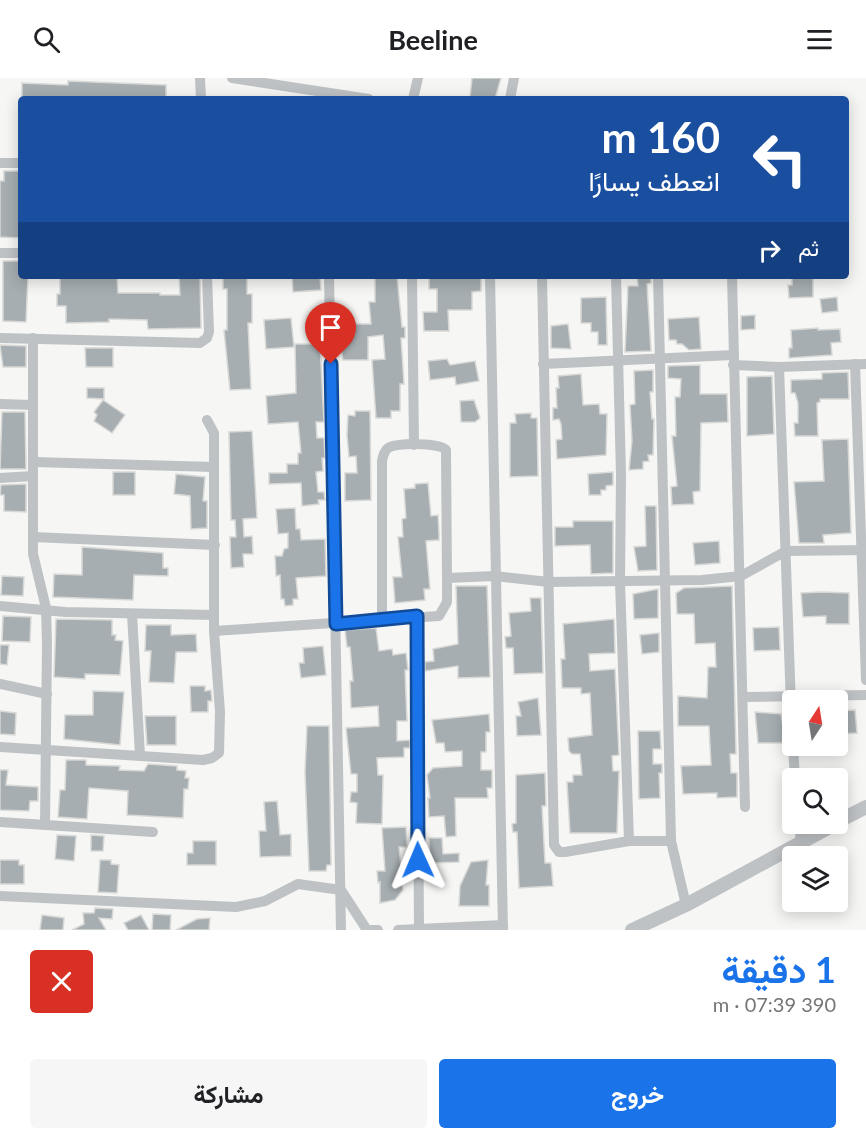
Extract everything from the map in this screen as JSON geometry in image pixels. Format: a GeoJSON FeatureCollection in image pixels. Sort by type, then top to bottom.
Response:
{"type":"FeatureCollection","features":[{"type":"Feature","properties":{"kind":"street"},"geometry":{"type":"LineString","coordinates":[[200,78],[201,96]]}},
{"type":"Feature","properties":{"kind":"street"},"geometry":{"type":"LineString","coordinates":[[232,78],[340,96]]}},
{"type":"Feature","properties":{"kind":"street"},"geometry":{"type":"LineString","coordinates":[[414,96],[418,78]]}},
{"type":"Feature","properties":{"kind":"street"},"geometry":{"type":"LineString","coordinates":[[511,96],[514,78]]}},
{"type":"Feature","properties":{"kind":"street"},"geometry":{"type":"LineString","coordinates":[[0,163],[18,164]]}},
{"type":"Feature","properties":{"kind":"street"},"geometry":{"type":"LineString","coordinates":[[0,253],[18,253]]}},
{"type":"Feature","properties":{"kind":"street"},"geometry":{"type":"LineString","coordinates":[[0,338],[200,343],[205,341],[209,332],[207,279]]}},
{"type":"Feature","properties":{"kind":"street"},"geometry":{"type":"LineString","coordinates":[[329,279],[341,930]]}},
{"type":"Feature","properties":{"kind":"street"},"geometry":{"type":"LineString","coordinates":[[412,279],[414,445]]}},
{"type":"Feature","properties":{"kind":"street"},"geometry":{"type":"LineString","coordinates":[[399,930],[503,927],[490,279]]}},
{"type":"Feature","properties":{"kind":"street"},"geometry":{"type":"LineString","coordinates":[[542,279],[554,845],[559,852],[565,852],[629,841],[671,841]]}},
{"type":"Feature","properties":{"kind":"street"},"geometry":{"type":"LineString","coordinates":[[616,279],[620,582],[629,841]]}},
{"type":"Feature","properties":{"kind":"street"},"geometry":{"type":"LineString","coordinates":[[658,279],[671,841],[686,905]]}},
{"type":"Feature","properties":{"kind":"street"},"geometry":{"type":"LineString","coordinates":[[732,279],[745,807]]}},
{"type":"Feature","properties":{"kind":"street"},"geometry":{"type":"LineString","coordinates":[[33,338],[34,566],[46,608],[45,825]]}},
{"type":"Feature","properties":{"kind":"street"},"geometry":{"type":"LineString","coordinates":[[543,364],[660,360],[733,360],[779,367],[860,364],[866,680]]}},
{"type":"Feature","properties":{"kind":"street"},"geometry":{"type":"LineString","coordinates":[[779,367],[789,690]]}},
{"type":"Feature","properties":{"kind":"street"},"geometry":{"type":"LineString","coordinates":[[0,404],[33,405]]}},
{"type":"Feature","properties":{"kind":"street"},"geometry":{"type":"LineString","coordinates":[[0,747],[203,760],[219,753],[220,712],[214,631],[214,433],[207,420]]}},
{"type":"Feature","properties":{"kind":"street"},"geometry":{"type":"LineString","coordinates":[[214,631],[439,616],[443,613],[447,602],[446,450],[437,445],[391,447],[383,454],[382,618]]}},
{"type":"Feature","properties":{"kind":"street"},"geometry":{"type":"LineString","coordinates":[[33,462],[214,467]]}},
{"type":"Feature","properties":{"kind":"street"},"geometry":{"type":"LineString","coordinates":[[0,478],[33,476]]}},
{"type":"Feature","properties":{"kind":"street"},"geometry":{"type":"LineString","coordinates":[[33,537],[215,545]]}},
{"type":"Feature","properties":{"kind":"street"},"geometry":{"type":"LineString","coordinates":[[447,578],[495,576],[549,582],[620,582],[741,576],[786,551],[864,550]]}},
{"type":"Feature","properties":{"kind":"street"},"geometry":{"type":"LineString","coordinates":[[0,606],[46,608],[65,612],[214,615]]}},
{"type":"Feature","properties":{"kind":"street"},"geometry":{"type":"LineString","coordinates":[[132,614],[140,756]]}},
{"type":"Feature","properties":{"kind":"street"},"geometry":{"type":"LineString","coordinates":[[417,616],[419,929]]}},
{"type":"Feature","properties":{"kind":"street"},"geometry":{"type":"LineString","coordinates":[[0,684],[47,694]]}},
{"type":"Feature","properties":{"kind":"street"},"geometry":{"type":"LineString","coordinates":[[848,695],[866,695]]}},
{"type":"Feature","properties":{"kind":"street"},"geometry":{"type":"LineString","coordinates":[[743,697],[782,696]]}},
{"type":"Feature","properties":{"kind":"street"},"geometry":{"type":"LineString","coordinates":[[848,817],[866,807]]}},
{"type":"Feature","properties":{"kind":"street"},"geometry":{"type":"LineString","coordinates":[[0,822],[153,832]]}},
{"type":"Feature","properties":{"kind":"street"},"geometry":{"type":"LineString","coordinates":[[800,834],[801,842]]}},
{"type":"Feature","properties":{"kind":"street"},"geometry":{"type":"LineString","coordinates":[[632,930],[686,905],[816,834]]}},
{"type":"Feature","properties":{"kind":"street"},"geometry":{"type":"LineString","coordinates":[[0,896],[236,907],[265,901],[298,884],[341,890],[367,930],[378,930]]}},
{"type":"Feature","properties":{"kind":"building"},"geometry":{"type":"Polygon","coordinates":[[[472,78],[501,78],[496,96],[470,96],[472,78]]]}},
{"type":"Feature","properties":{"kind":"building"},"geometry":{"type":"Polygon","coordinates":[[[68,81],[166,85],[166,96],[22,96],[22,83],[68,85],[68,81]]]}},
{"type":"Feature","properties":{"kind":"building"},"geometry":{"type":"Polygon","coordinates":[[[4,171],[18,171],[18,238],[0,237],[0,181],[4,181],[4,171]]]}},
{"type":"Feature","properties":{"kind":"building"},"geometry":{"type":"Polygon","coordinates":[[[3,261],[18,261],[18,279],[28,279],[26,322],[3,321],[3,261]]]}},
{"type":"Feature","properties":{"kind":"building"},"geometry":{"type":"Polygon","coordinates":[[[60,279],[117,279],[118,293],[180,295],[179,279],[200,279],[201,328],[148,329],[147,320],[109,319],[109,322],[66,323],[66,306],[57,306],[57,294],[60,294],[60,279]]]}},
{"type":"Feature","properties":{"kind":"building"},"geometry":{"type":"Polygon","coordinates":[[[223,279],[247,279],[247,294],[252,294],[252,323],[248,323],[251,389],[230,390],[224,330],[227,330],[227,289],[223,289],[223,279]]]}},
{"type":"Feature","properties":{"kind":"building"},"geometry":{"type":"Polygon","coordinates":[[[292,279],[320,279],[321,290],[293,292],[292,279]]]}},
{"type":"Feature","properties":{"kind":"building"},"geometry":{"type":"Polygon","coordinates":[[[375,279],[397,279],[402,327],[405,327],[405,338],[401,338],[404,384],[400,384],[400,411],[391,411],[391,418],[376,418],[372,360],[385,359],[383,335],[368,337],[368,360],[343,360],[341,348],[343,339],[350,336],[353,324],[371,324],[369,302],[375,302],[375,279]]]}},
{"type":"Feature","properties":{"kind":"building"},"geometry":{"type":"Polygon","coordinates":[[[429,279],[481,279],[481,291],[472,292],[472,310],[448,310],[449,331],[424,331],[423,312],[437,312],[437,289],[429,289],[429,279]]]}},
{"type":"Feature","properties":{"kind":"building"},"geometry":{"type":"Polygon","coordinates":[[[637,279],[651,279],[651,283],[647,284],[651,351],[625,352],[628,286],[638,286],[637,279]]]}},
{"type":"Feature","properties":{"kind":"building"},"geometry":{"type":"Polygon","coordinates":[[[792,279],[813,279],[813,297],[789,298],[788,285],[792,285],[792,279]]]}},
{"type":"Feature","properties":{"kind":"building"},"geometry":{"type":"Polygon","coordinates":[[[606,297],[607,345],[598,345],[598,332],[591,332],[591,323],[581,323],[581,298],[606,297]]]}},
{"type":"Feature","properties":{"kind":"building"},"geometry":{"type":"Polygon","coordinates":[[[837,297],[838,311],[822,313],[820,299],[837,297]]]}},
{"type":"Feature","properties":{"kind":"building"},"geometry":{"type":"Polygon","coordinates":[[[755,315],[755,329],[741,330],[741,316],[755,315]]]}},
{"type":"Feature","properties":{"kind":"building"},"geometry":{"type":"Polygon","coordinates":[[[699,317],[701,349],[689,350],[682,344],[677,344],[676,340],[669,340],[668,319],[699,317]]]}},
{"type":"Feature","properties":{"kind":"building"},"geometry":{"type":"Polygon","coordinates":[[[291,318],[294,347],[266,349],[264,320],[291,318]]]}},
{"type":"Feature","properties":{"kind":"building"},"geometry":{"type":"Polygon","coordinates":[[[568,324],[571,349],[551,348],[551,326],[568,324]]]}},
{"type":"Feature","properties":{"kind":"building"},"geometry":{"type":"Polygon","coordinates":[[[818,328],[818,330],[840,329],[841,342],[831,343],[832,355],[789,358],[789,348],[792,348],[791,330],[818,328]]]}},
{"type":"Feature","properties":{"kind":"building"},"geometry":{"type":"Polygon","coordinates":[[[295,344],[320,344],[324,422],[316,422],[317,438],[324,438],[325,458],[322,458],[323,471],[316,472],[318,492],[324,492],[325,500],[318,500],[319,504],[302,506],[301,483],[269,484],[269,473],[287,473],[287,464],[298,464],[298,453],[301,453],[298,422],[268,424],[266,396],[296,393],[295,344]]]}},
{"type":"Feature","properties":{"kind":"building"},"geometry":{"type":"Polygon","coordinates":[[[0,345],[26,346],[26,367],[3,367],[0,345]]]}},
{"type":"Feature","properties":{"kind":"building"},"geometry":{"type":"Polygon","coordinates":[[[85,348],[113,348],[113,367],[86,367],[85,348]]]}},
{"type":"Feature","properties":{"kind":"building"},"geometry":{"type":"Polygon","coordinates":[[[447,359],[450,365],[475,361],[479,381],[456,385],[455,377],[430,380],[428,361],[447,359]]]}},
{"type":"Feature","properties":{"kind":"building"},"geometry":{"type":"Polygon","coordinates":[[[700,365],[700,394],[727,394],[728,422],[701,423],[700,491],[693,492],[694,504],[672,505],[671,487],[677,486],[672,436],[676,436],[675,397],[680,397],[681,379],[668,378],[668,366],[700,365]]]}},
{"type":"Feature","properties":{"kind":"building"},"geometry":{"type":"Polygon","coordinates":[[[653,370],[653,392],[650,392],[652,419],[654,419],[653,455],[648,455],[649,461],[643,462],[643,469],[629,470],[632,441],[630,405],[635,404],[634,371],[653,370]]]}},
{"type":"Feature","properties":{"kind":"building"},"geometry":{"type":"Polygon","coordinates":[[[848,372],[849,399],[820,399],[817,403],[818,436],[795,436],[794,423],[798,423],[798,403],[795,393],[791,393],[791,380],[822,379],[822,373],[848,372]]]}},
{"type":"Feature","properties":{"kind":"building"},"geometry":{"type":"Polygon","coordinates":[[[581,374],[583,405],[599,404],[600,414],[607,414],[606,455],[557,459],[556,440],[562,439],[559,419],[553,420],[553,408],[557,408],[558,376],[581,374]]]}},
{"type":"Feature","properties":{"kind":"building"},"geometry":{"type":"Polygon","coordinates":[[[772,376],[774,434],[747,436],[747,377],[772,376]]]}},
{"type":"Feature","properties":{"kind":"building"},"geometry":{"type":"Polygon","coordinates":[[[87,388],[104,388],[104,399],[87,398],[87,388]]]}},
{"type":"Feature","properties":{"kind":"building"},"geometry":{"type":"Polygon","coordinates":[[[103,400],[125,415],[112,433],[94,421],[97,415],[94,412],[103,400]]]}},
{"type":"Feature","properties":{"kind":"building"},"geometry":{"type":"Polygon","coordinates":[[[474,400],[480,418],[475,422],[461,422],[460,401],[474,400]]]}},
{"type":"Feature","properties":{"kind":"building"},"geometry":{"type":"Polygon","coordinates":[[[355,411],[370,411],[371,500],[345,501],[345,473],[357,473],[356,456],[349,457],[347,435],[348,415],[355,416],[355,411]]]}},
{"type":"Feature","properties":{"kind":"building"},"geometry":{"type":"Polygon","coordinates":[[[2,412],[25,412],[26,469],[0,469],[2,412]]]}},
{"type":"Feature","properties":{"kind":"building"},"geometry":{"type":"Polygon","coordinates":[[[531,413],[531,418],[537,418],[538,476],[510,477],[510,423],[516,423],[515,414],[531,413]]]}},
{"type":"Feature","properties":{"kind":"building"},"geometry":{"type":"Polygon","coordinates":[[[252,431],[257,518],[243,519],[244,537],[252,536],[253,554],[243,554],[244,567],[231,568],[230,537],[236,537],[235,520],[231,520],[229,432],[252,431]]]}},
{"type":"Feature","properties":{"kind":"building"},"geometry":{"type":"Polygon","coordinates":[[[848,439],[851,533],[823,535],[824,543],[799,543],[794,482],[824,481],[822,440],[848,439]]]}},
{"type":"Feature","properties":{"kind":"building"},"geometry":{"type":"Polygon","coordinates":[[[113,472],[135,472],[135,495],[113,495],[113,472]]]}},
{"type":"Feature","properties":{"kind":"building"},"geometry":{"type":"Polygon","coordinates":[[[613,472],[613,485],[606,486],[606,490],[601,490],[601,495],[589,495],[588,474],[613,472]]]}},
{"type":"Feature","properties":{"kind":"building"},"geometry":{"type":"Polygon","coordinates":[[[176,474],[205,477],[203,501],[207,501],[207,528],[191,529],[190,496],[174,494],[176,474]]]}},
{"type":"Feature","properties":{"kind":"building"},"geometry":{"type":"Polygon","coordinates":[[[428,483],[431,516],[438,515],[439,533],[439,540],[426,541],[430,589],[424,589],[425,600],[395,603],[393,577],[402,577],[398,537],[403,537],[402,519],[406,518],[404,489],[415,488],[415,484],[428,483]]]}},
{"type":"Feature","properties":{"kind":"building"},"geometry":{"type":"Polygon","coordinates":[[[26,484],[26,512],[4,511],[4,495],[0,495],[1,485],[26,484]]]}},
{"type":"Feature","properties":{"kind":"building"},"geometry":{"type":"Polygon","coordinates":[[[645,506],[656,506],[657,570],[638,571],[634,547],[646,546],[645,506]]]}},
{"type":"Feature","properties":{"kind":"building"},"geometry":{"type":"Polygon","coordinates":[[[295,508],[296,529],[300,529],[301,540],[325,539],[326,576],[296,578],[298,599],[293,599],[293,605],[285,606],[284,599],[281,599],[280,575],[276,576],[275,556],[282,556],[284,549],[288,548],[288,533],[278,534],[276,509],[295,508]]]}},
{"type":"Feature","properties":{"kind":"building"},"geometry":{"type":"Polygon","coordinates":[[[573,521],[613,521],[613,573],[591,574],[590,545],[555,546],[555,527],[573,527],[573,521]]]}},
{"type":"Feature","properties":{"kind":"building"},"geometry":{"type":"Polygon","coordinates":[[[719,541],[720,563],[695,565],[693,543],[719,541]]]}},
{"type":"Feature","properties":{"kind":"building"},"geometry":{"type":"Polygon","coordinates":[[[82,547],[163,553],[163,568],[168,568],[168,576],[134,575],[133,600],[53,597],[54,574],[82,575],[82,547]]]}},
{"type":"Feature","properties":{"kind":"building"},"geometry":{"type":"Polygon","coordinates":[[[2,576],[24,577],[23,596],[1,595],[2,576]]]}},
{"type":"Feature","properties":{"kind":"building"},"geometry":{"type":"Polygon","coordinates":[[[456,586],[487,586],[490,677],[458,678],[458,666],[425,671],[425,662],[434,661],[433,649],[458,644],[456,586]]]}},
{"type":"Feature","properties":{"kind":"building"},"geometry":{"type":"Polygon","coordinates":[[[732,586],[736,754],[730,754],[731,773],[737,773],[737,797],[717,798],[717,793],[683,794],[681,766],[711,765],[709,726],[678,726],[678,696],[707,698],[708,667],[716,667],[715,643],[695,644],[694,614],[677,614],[676,593],[684,588],[732,586]]]}},
{"type":"Feature","properties":{"kind":"building"},"geometry":{"type":"Polygon","coordinates":[[[658,589],[658,618],[634,619],[633,594],[658,589]]]}},
{"type":"Feature","properties":{"kind":"building"},"geometry":{"type":"Polygon","coordinates":[[[801,593],[849,593],[849,624],[826,624],[826,616],[803,617],[801,593]]]}},
{"type":"Feature","properties":{"kind":"building"},"geometry":{"type":"Polygon","coordinates":[[[530,598],[541,598],[543,673],[514,674],[513,648],[506,648],[505,637],[511,636],[509,613],[531,611],[530,598]]]}},
{"type":"Feature","properties":{"kind":"building"},"geometry":{"type":"Polygon","coordinates":[[[3,616],[31,617],[30,642],[2,641],[3,616]]]}},
{"type":"Feature","properties":{"kind":"building"},"geometry":{"type":"Polygon","coordinates":[[[56,619],[112,620],[112,635],[116,635],[115,640],[123,641],[120,675],[85,674],[85,679],[54,677],[56,619]]]}},
{"type":"Feature","properties":{"kind":"building"},"geometry":{"type":"Polygon","coordinates":[[[614,619],[615,653],[589,654],[590,671],[615,669],[619,755],[612,756],[613,771],[619,771],[617,833],[570,833],[567,782],[573,782],[573,775],[582,775],[580,754],[572,754],[569,751],[568,738],[592,735],[590,693],[581,694],[581,688],[562,688],[561,659],[565,659],[563,624],[614,619]]]}},
{"type":"Feature","properties":{"kind":"building"},"geometry":{"type":"Polygon","coordinates":[[[146,625],[171,625],[171,635],[196,634],[197,652],[176,652],[174,683],[149,682],[151,651],[145,651],[146,625]]]}},
{"type":"Feature","properties":{"kind":"building"},"geometry":{"type":"Polygon","coordinates":[[[779,627],[780,650],[754,651],[753,628],[779,627]]]}},
{"type":"Feature","properties":{"kind":"building"},"geometry":{"type":"Polygon","coordinates":[[[376,628],[379,651],[392,649],[393,655],[406,653],[408,670],[405,670],[407,721],[397,721],[397,741],[410,740],[410,748],[404,748],[404,757],[377,758],[378,775],[383,775],[382,824],[356,823],[357,803],[350,802],[351,792],[357,792],[357,774],[351,774],[346,728],[379,726],[378,706],[351,708],[350,681],[353,681],[350,647],[347,647],[345,630],[376,628]]]}},
{"type":"Feature","properties":{"kind":"building"},"geometry":{"type":"Polygon","coordinates":[[[659,633],[659,652],[642,654],[640,635],[659,633]]]}},
{"type":"Feature","properties":{"kind":"building"},"geometry":{"type":"Polygon","coordinates":[[[0,645],[9,645],[7,665],[0,664],[0,645]]]}},
{"type":"Feature","properties":{"kind":"building"},"geometry":{"type":"Polygon","coordinates":[[[323,646],[326,675],[301,678],[299,663],[304,663],[303,648],[323,646]]]}},
{"type":"Feature","properties":{"kind":"building"},"geometry":{"type":"Polygon","coordinates":[[[190,686],[205,686],[205,691],[211,690],[212,701],[208,701],[208,712],[191,712],[190,686]]]}},
{"type":"Feature","properties":{"kind":"building"},"geometry":{"type":"Polygon","coordinates":[[[93,691],[124,692],[120,745],[64,739],[65,715],[93,715],[93,691]]]}},
{"type":"Feature","properties":{"kind":"building"},"geometry":{"type":"Polygon","coordinates":[[[538,698],[541,735],[517,736],[516,716],[521,716],[518,702],[538,698]]]}},
{"type":"Feature","properties":{"kind":"building"},"geometry":{"type":"Polygon","coordinates":[[[848,710],[855,710],[857,733],[848,733],[848,710]]]}},
{"type":"Feature","properties":{"kind":"building"},"geometry":{"type":"Polygon","coordinates":[[[0,711],[16,713],[15,735],[0,734],[0,711]]]}},
{"type":"Feature","properties":{"kind":"building"},"geometry":{"type":"Polygon","coordinates":[[[755,712],[781,714],[782,743],[758,743],[755,712]]]}},
{"type":"Feature","properties":{"kind":"building"},"geometry":{"type":"Polygon","coordinates":[[[489,714],[490,732],[486,732],[486,752],[481,752],[481,770],[492,770],[492,788],[487,788],[488,798],[455,798],[456,836],[446,837],[444,816],[429,817],[428,798],[430,798],[427,775],[433,768],[462,766],[462,751],[445,752],[444,743],[436,743],[432,720],[489,714]]]}},
{"type":"Feature","properties":{"kind":"building"},"geometry":{"type":"Polygon","coordinates":[[[145,716],[176,716],[176,745],[147,745],[145,716]]]}},
{"type":"Feature","properties":{"kind":"building"},"geometry":{"type":"Polygon","coordinates":[[[307,726],[329,726],[331,865],[327,865],[326,871],[309,871],[305,772],[307,726]]]}},
{"type":"Feature","properties":{"kind":"building"},"geometry":{"type":"Polygon","coordinates":[[[638,731],[660,731],[661,749],[653,749],[653,764],[662,764],[662,773],[659,773],[660,798],[639,799],[638,731]]]}},
{"type":"Feature","properties":{"kind":"building"},"geometry":{"type":"Polygon","coordinates":[[[66,760],[86,760],[86,765],[120,766],[119,770],[144,771],[148,764],[177,766],[177,770],[186,771],[185,778],[189,778],[188,789],[184,789],[183,818],[127,815],[128,791],[89,788],[87,819],[58,817],[60,790],[65,790],[66,760]]]}},
{"type":"Feature","properties":{"kind":"building"},"geometry":{"type":"Polygon","coordinates":[[[0,770],[8,770],[6,785],[38,787],[38,801],[30,801],[29,811],[0,810],[0,770]]]}},
{"type":"Feature","properties":{"kind":"building"},"geometry":{"type":"Polygon","coordinates":[[[545,773],[546,806],[542,806],[545,863],[551,863],[553,886],[519,888],[517,832],[513,832],[512,824],[516,823],[516,775],[545,773]]]}},
{"type":"Feature","properties":{"kind":"building"},"geometry":{"type":"Polygon","coordinates":[[[277,801],[280,835],[291,834],[291,856],[260,857],[259,831],[266,831],[264,802],[277,801]]]}},
{"type":"Feature","properties":{"kind":"building"},"geometry":{"type":"Polygon","coordinates":[[[406,827],[407,847],[399,847],[403,890],[395,900],[380,903],[380,882],[378,883],[377,871],[385,871],[382,828],[406,827]]]}},
{"type":"Feature","properties":{"kind":"building"},"geometry":{"type":"Polygon","coordinates":[[[57,835],[76,836],[74,861],[55,859],[57,835]]]}},
{"type":"Feature","properties":{"kind":"building"},"geometry":{"type":"Polygon","coordinates":[[[91,835],[104,836],[103,851],[91,851],[91,835]]]}},
{"type":"Feature","properties":{"kind":"building"},"geometry":{"type":"Polygon","coordinates":[[[429,838],[442,838],[443,854],[459,853],[459,862],[430,863],[429,838]]]}},
{"type":"Feature","properties":{"kind":"building"},"geometry":{"type":"Polygon","coordinates":[[[193,841],[216,841],[216,865],[187,865],[187,853],[193,853],[193,841]]]}},
{"type":"Feature","properties":{"kind":"building"},"geometry":{"type":"Polygon","coordinates":[[[0,860],[19,860],[19,865],[24,865],[24,884],[0,884],[0,860]]]}},
{"type":"Feature","properties":{"kind":"building"},"geometry":{"type":"Polygon","coordinates":[[[100,860],[111,860],[111,864],[119,865],[117,893],[98,892],[100,860]]]}},
{"type":"Feature","properties":{"kind":"building"},"geometry":{"type":"Polygon","coordinates":[[[488,860],[486,885],[489,885],[489,906],[459,906],[460,886],[471,862],[488,860]]]}},
{"type":"Feature","properties":{"kind":"building"},"geometry":{"type":"Polygon","coordinates":[[[95,908],[113,909],[112,919],[99,918],[106,930],[72,930],[84,924],[83,913],[94,913],[95,908]]]}},
{"type":"Feature","properties":{"kind":"building"},"geometry":{"type":"Polygon","coordinates":[[[153,914],[171,915],[170,930],[152,930],[153,914]]]}},
{"type":"Feature","properties":{"kind":"building"},"geometry":{"type":"Polygon","coordinates":[[[42,915],[64,918],[63,930],[40,930],[42,915]]]}},
{"type":"Feature","properties":{"kind":"building"},"geometry":{"type":"Polygon","coordinates":[[[141,915],[149,930],[128,930],[124,923],[141,915]]]}},
{"type":"Feature","properties":{"kind":"building"},"geometry":{"type":"Polygon","coordinates":[[[210,918],[209,930],[176,930],[197,919],[210,918]]]}},
{"type":"Feature","properties":{"kind":"route"},"geometry":{"type":"LineString","coordinates":[[331,364],[336,624],[417,616],[418,860]]}}]}
